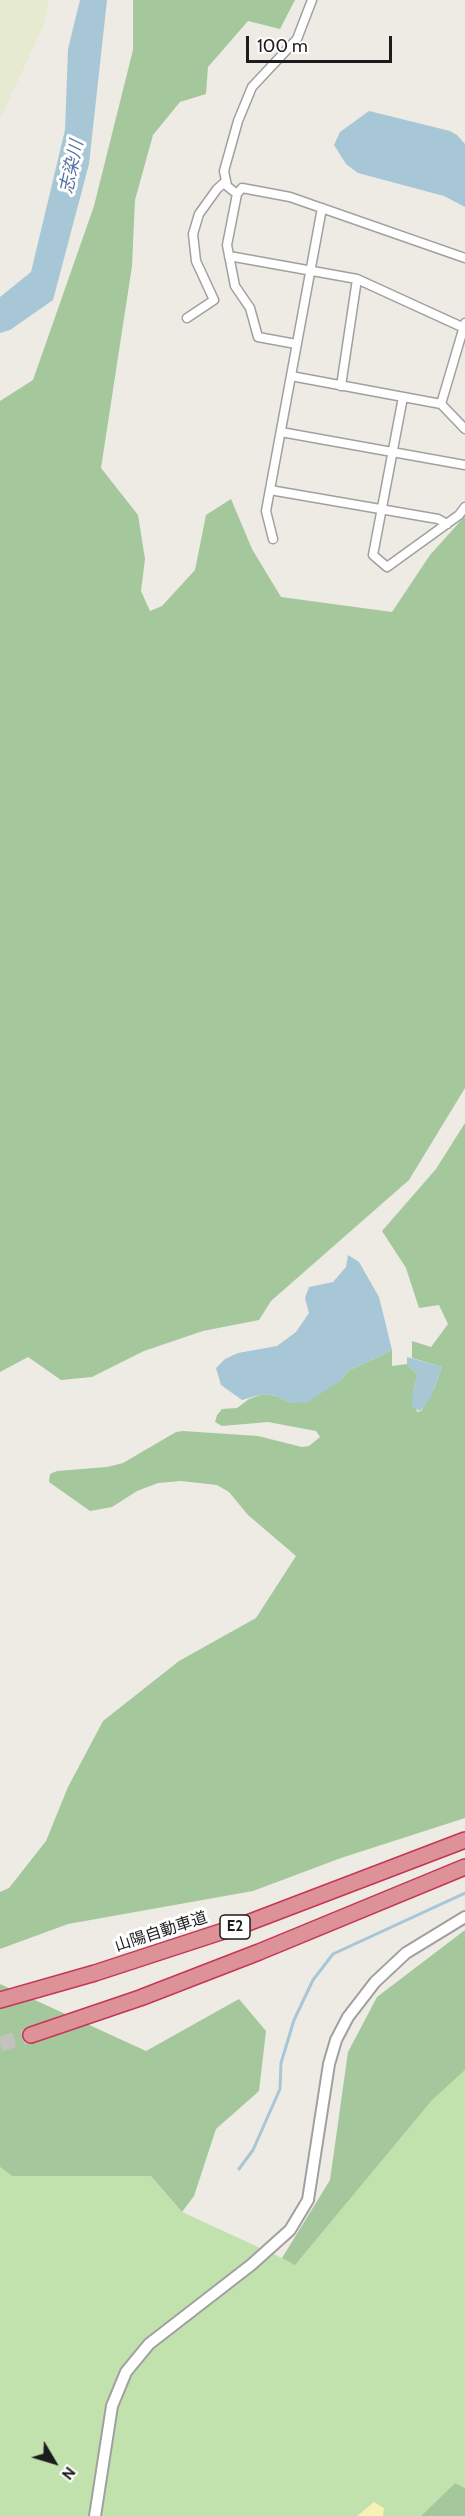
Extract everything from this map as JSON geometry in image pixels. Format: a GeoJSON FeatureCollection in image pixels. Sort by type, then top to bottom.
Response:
{"type":"FeatureCollection","features":[{"type":"Feature","properties":{"kind":"highway","name":"山陽自動車道"},"geometry":{"type":"LineString","coordinates":[[0,2000],[95,1973],[245,1924],[465,1840]]}},
{"type":"Feature","properties":{"kind":"highway","name":"E2"},"geometry":{"type":"LineString","coordinates":[[31,2035],[140,1998],[465,1867]]}},
{"type":"Feature","properties":{"kind":"street"},"geometry":{"type":"LineString","coordinates":[[237,194],[227,186],[224,171],[238,121],[252,87],[297,39],[312,0]]}},
{"type":"Feature","properties":{"kind":"street"},"geometry":{"type":"LineString","coordinates":[[187,318],[213,300],[212,292],[196,261],[193,234],[199,214],[217,189],[226,181]]}},
{"type":"Feature","properties":{"kind":"street"},"geometry":{"type":"LineString","coordinates":[[296,344],[258,337],[250,308],[235,286],[227,245],[237,194],[242,188],[290,197],[465,258]]}},
{"type":"Feature","properties":{"kind":"street"},"geometry":{"type":"LineString","coordinates":[[273,539],[266,512],[322,208]]}},
{"type":"Feature","properties":{"kind":"street"},"geometry":{"type":"LineString","coordinates":[[229,256],[357,279],[464,325],[441,404]]}},
{"type":"Feature","properties":{"kind":"street"},"geometry":{"type":"LineString","coordinates":[[341,386],[357,279]]}},
{"type":"Feature","properties":{"kind":"street"},"geometry":{"type":"LineString","coordinates":[[291,376],[441,404],[465,429]]}},
{"type":"Feature","properties":{"kind":"street"},"geometry":{"type":"LineString","coordinates":[[403,397],[373,555],[387,567],[447,524],[465,507]]}},
{"type":"Feature","properties":{"kind":"street"},"geometry":{"type":"LineString","coordinates":[[280,432],[465,465]]}},
{"type":"Feature","properties":{"kind":"street"},"geometry":{"type":"LineString","coordinates":[[270,490],[438,519],[447,524]]}},
{"type":"Feature","properties":{"kind":"street"},"geometry":{"type":"LineString","coordinates":[[95,2516],[112,2406],[126,2372],[149,2344],[251,2265],[290,2230],[308,2200],[328,2064],[336,2040],[348,2017],[375,1982],[406,1953],[465,1917]]}},
{"type":"Feature","properties":{"kind":"green space"},"geometry":{"type":"Polygon","coordinates":[[[0,0],[49,0],[44,24],[0,119],[0,0]]]}},
{"type":"Feature","properties":{"kind":"green space"},"geometry":{"type":"Polygon","coordinates":[[[133,0],[295,0],[280,29],[248,21],[208,67],[206,94],[180,102],[153,135],[135,200],[132,266],[101,468],[138,515],[145,559],[141,591],[150,611],[162,606],[195,570],[206,515],[231,499],[252,549],[281,597],[392,612],[430,555],[465,516],[465,1088],[409,1180],[271,1301],[259,1320],[203,1331],[144,1351],[92,1377],[61,1380],[28,1357],[0,1372],[0,401],[33,380],[94,206],[133,50],[133,0]]]}},
{"type":"Feature","properties":{"kind":"green space"},"geometry":{"type":"Polygon","coordinates":[[[465,1123],[465,1818],[341,1858],[253,1891],[68,1924],[0,1949],[0,1892],[9,1888],[46,1841],[68,1787],[103,1721],[179,1661],[256,1618],[296,1556],[248,1515],[229,1492],[217,1485],[181,1481],[158,1483],[137,1491],[112,1507],[90,1511],[49,1482],[50,1474],[57,1471],[107,1467],[123,1463],[176,1432],[183,1431],[258,1436],[302,1447],[309,1446],[320,1437],[316,1431],[268,1422],[222,1426],[215,1422],[217,1415],[222,1409],[237,1408],[249,1399],[263,1394],[277,1396],[290,1403],[340,1381],[348,1371],[392,1350],[392,1366],[407,1364],[418,1375],[413,1391],[417,1412],[421,1411],[434,1389],[442,1367],[412,1358],[412,1341],[431,1347],[448,1324],[439,1305],[419,1308],[406,1268],[382,1231],[436,1169],[465,1123]]]}},
{"type":"Feature","properties":{"kind":"green space"},"geometry":{"type":"Polygon","coordinates":[[[465,1930],[465,2070],[432,2100],[295,2265],[282,2258],[330,2180],[348,2052],[377,1997],[465,1930]]]}},
{"type":"Feature","properties":{"kind":"green space"},"geometry":{"type":"Polygon","coordinates":[[[0,1984],[146,2051],[239,1999],[266,2031],[259,2091],[216,2129],[194,2196],[182,2212],[151,2176],[12,2176],[0,2167],[0,1984]]]}},
{"type":"Feature","properties":{"kind":"green space"},"geometry":{"type":"Polygon","coordinates":[[[465,2070],[465,2488],[455,2483],[421,2516],[0,2516],[0,2167],[12,2176],[151,2176],[182,2212],[295,2264],[432,2099],[465,2070]]]}},
{"type":"Feature","properties":{"kind":"green space"},"geometry":{"type":"Polygon","coordinates":[[[455,2483],[465,2488],[465,2516],[421,2516],[455,2483]]]}},
{"type":"Feature","properties":{"kind":"sand"},"geometry":{"type":"Polygon","coordinates":[[[374,2502],[384,2508],[383,2516],[357,2516],[374,2502]]]}},
{"type":"Feature","properties":{"kind":"water","name":"志染川"},"geometry":{"type":"Polygon","coordinates":[[[80,0],[107,0],[89,164],[53,300],[10,330],[0,333],[0,297],[31,272],[65,130],[68,49],[80,0]]]}},
{"type":"Feature","properties":{"kind":"water"},"geometry":{"type":"Polygon","coordinates":[[[369,111],[450,131],[457,135],[465,144],[465,207],[444,196],[358,173],[346,164],[334,145],[340,132],[369,111]]]}},
{"type":"Feature","properties":{"kind":"water"},"geometry":{"type":"Polygon","coordinates":[[[348,1255],[359,1262],[379,1297],[392,1350],[348,1371],[340,1381],[308,1402],[290,1403],[277,1396],[263,1394],[242,1400],[221,1385],[216,1368],[225,1359],[238,1353],[277,1346],[296,1332],[309,1313],[305,1298],[309,1287],[333,1282],[346,1267],[348,1255]]]}},
{"type":"Feature","properties":{"kind":"water"},"geometry":{"type":"Polygon","coordinates":[[[407,1357],[442,1367],[430,1399],[420,1411],[412,1407],[413,1391],[418,1375],[407,1364],[407,1357]]]}},
{"type":"Feature","properties":{"kind":"waterway"},"geometry":{"type":"LineString","coordinates":[[239,2169],[253,2150],[280,2089],[281,2063],[294,2020],[313,1980],[333,1954],[465,1893]]}},
{"type":"Feature","properties":{"kind":"tunnel"},"geometry":{"type":"LineString","coordinates":[[0,2044],[31,2035]]}}]}
